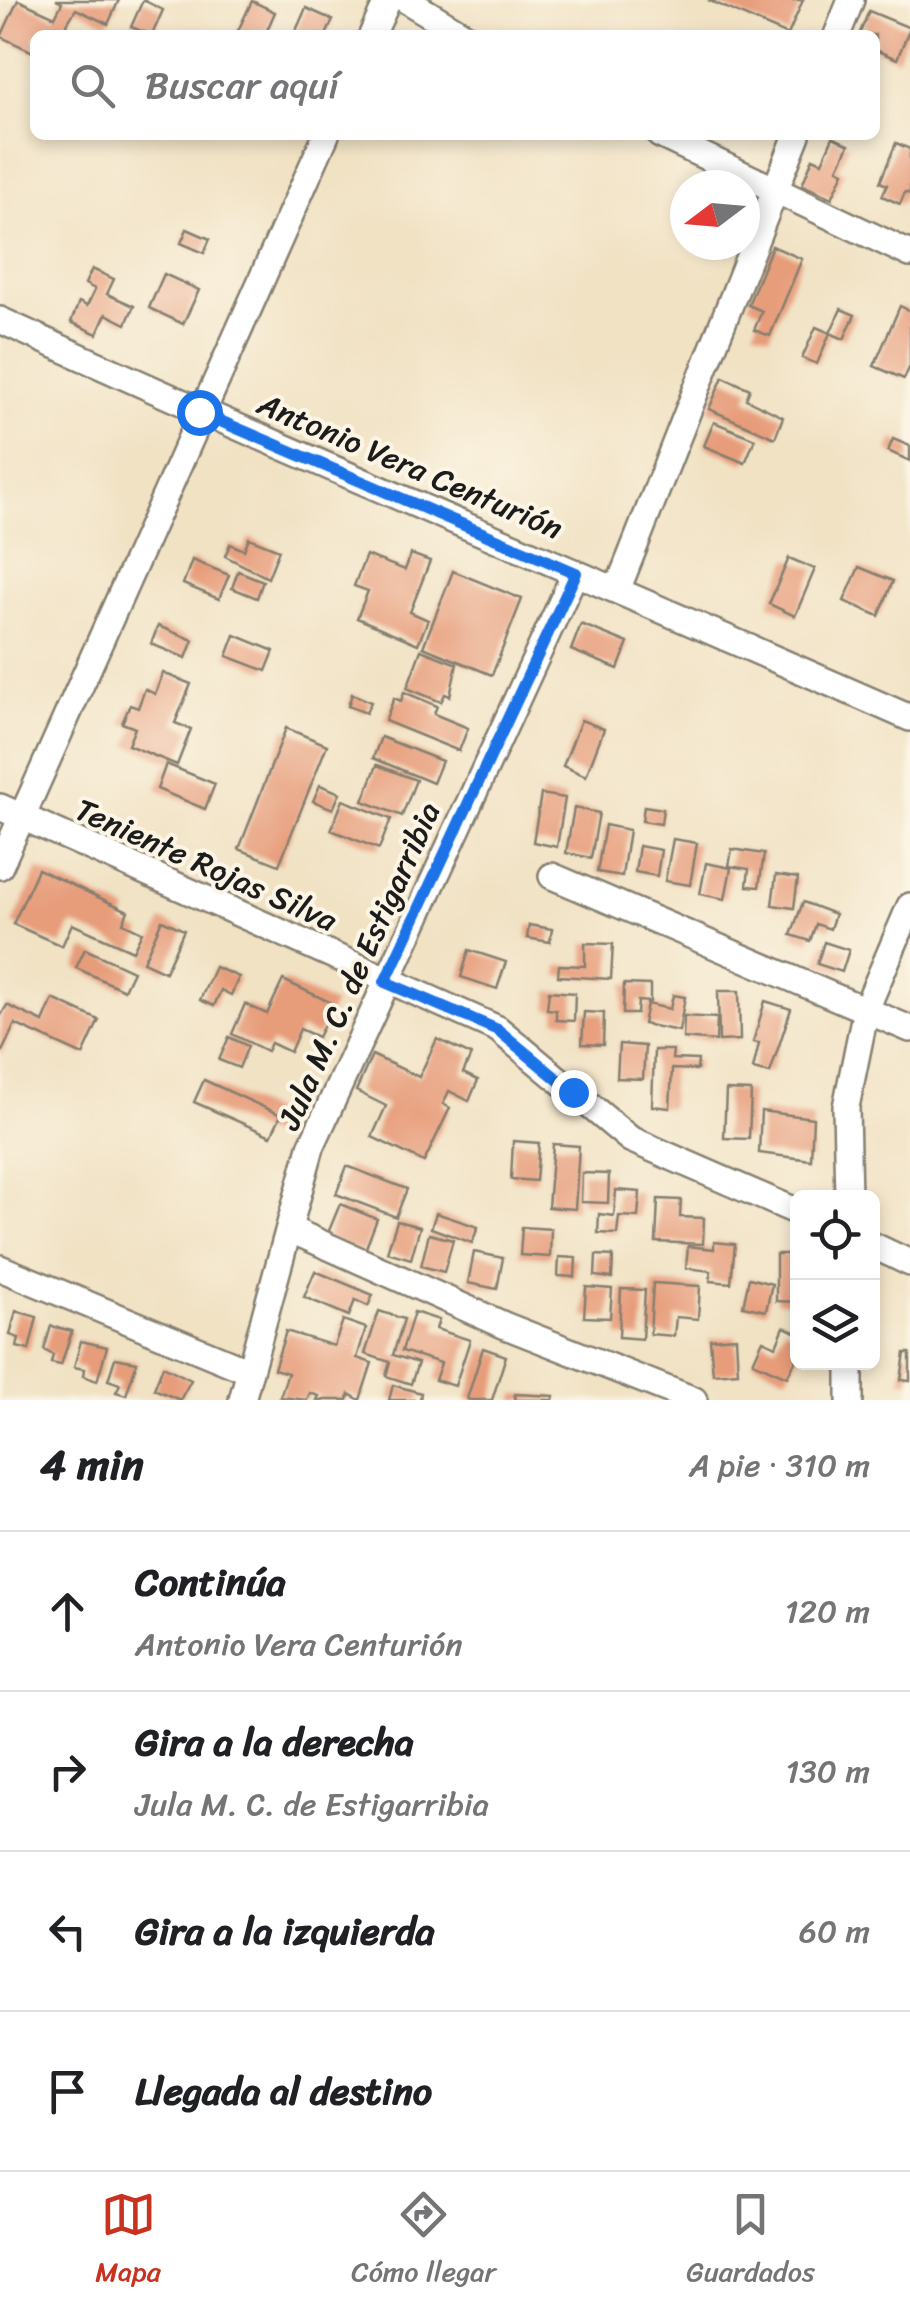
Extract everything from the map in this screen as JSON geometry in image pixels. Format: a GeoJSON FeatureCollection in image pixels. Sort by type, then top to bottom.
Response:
{"type":"FeatureCollection","features":[{"type":"Feature","properties":{"kind":"street"},"geometry":{"type":"LineString","coordinates":[[374,30],[388,0]]}},
{"type":"Feature","properties":{"kind":"street"},"geometry":{"type":"LineString","coordinates":[[406,0],[456,30]]}},
{"type":"Feature","properties":{"kind":"street"},"geometry":{"type":"LineString","coordinates":[[839,30],[850,0]]}},
{"type":"Feature","properties":{"kind":"street"},"geometry":{"type":"LineString","coordinates":[[0,866],[10,811],[324,140]]}},
{"type":"Feature","properties":{"kind":"street"},"geometry":{"type":"LineString","coordinates":[[670,140],[910,254]]}},
{"type":"Feature","properties":{"kind":"street"},"geometry":{"type":"LineString","coordinates":[[618,588],[795,140]]}},
{"type":"Feature","properties":{"kind":"street","name":"Antonio Vera Centurión"},"geometry":{"type":"LineString","coordinates":[[0,320],[199,412],[618,588],[910,718]]}},
{"type":"Feature","properties":{"kind":"street","name":"Jula M. C. de Estigarribia"},"geometry":{"type":"LineString","coordinates":[[247,1392],[312,1147],[576,573]]}},
{"type":"Feature","properties":{"kind":"street","name":"Teniente Rojas Silva"},"geometry":{"type":"LineString","coordinates":[[10,811],[498,1030],[630,1139],[790,1209]]}},
{"type":"Feature","properties":{"kind":"street"},"geometry":{"type":"LineString","coordinates":[[552,876],[910,1029]]}},
{"type":"Feature","properties":{"kind":"street"},"geometry":{"type":"LineString","coordinates":[[848,1190],[846,1107],[866,1010],[910,906]]}},
{"type":"Feature","properties":{"kind":"street"},"geometry":{"type":"LineString","coordinates":[[289,1229],[506,1326],[694,1400]]}},
{"type":"Feature","properties":{"kind":"street"},"geometry":{"type":"LineString","coordinates":[[880,1249],[910,1263]]}},
{"type":"Feature","properties":{"kind":"street"},"geometry":{"type":"LineString","coordinates":[[0,1268],[247,1392]]}},
{"type":"Feature","properties":{"kind":"street"},"geometry":{"type":"LineString","coordinates":[[850,1370],[850,1400]]}},
{"type":"Feature","properties":{"kind":"building"},"geometry":{"type":"Polygon","coordinates":[[[18,0],[55,17],[62,3],[56,0],[119,0],[108,24],[76,9],[63,30],[30,30],[30,51],[1,37],[18,0]]]}},
{"type":"Feature","properties":{"kind":"building"},"geometry":{"type":"Polygon","coordinates":[[[143,0],[163,10],[154,30],[131,27],[143,0]]]}},
{"type":"Feature","properties":{"kind":"building"},"geometry":{"type":"Polygon","coordinates":[[[708,0],[803,0],[790,30],[777,30],[708,0]]]}},
{"type":"Feature","properties":{"kind":"building"},"geometry":{"type":"Polygon","coordinates":[[[252,1],[275,12],[267,30],[238,30],[252,1]]]}},
{"type":"Feature","properties":{"kind":"building"},"geometry":{"type":"Polygon","coordinates":[[[306,8],[333,20],[328,30],[296,30],[306,8]]]}},
{"type":"Feature","properties":{"kind":"building"},"geometry":{"type":"Polygon","coordinates":[[[869,11],[910,28],[897,59],[880,52],[880,30],[861,30],[869,11]]]}},
{"type":"Feature","properties":{"kind":"building"},"geometry":{"type":"Polygon","coordinates":[[[832,140],[849,145],[838,169],[844,172],[832,198],[802,185],[813,158],[822,162],[832,140]]]}},
{"type":"Feature","properties":{"kind":"building"},"geometry":{"type":"Polygon","coordinates":[[[896,143],[910,149],[910,194],[905,192],[900,204],[882,196],[887,185],[880,182],[896,143]]]}},
{"type":"Feature","properties":{"kind":"building"},"geometry":{"type":"Polygon","coordinates":[[[187,229],[210,239],[204,253],[181,243],[187,229]]]}},
{"type":"Feature","properties":{"kind":"building"},"geometry":{"type":"Polygon","coordinates":[[[772,246],[802,259],[770,336],[754,330],[762,311],[748,305],[772,246]]]}},
{"type":"Feature","properties":{"kind":"building"},"geometry":{"type":"Polygon","coordinates":[[[92,269],[114,279],[107,294],[134,306],[126,324],[106,314],[97,334],[71,322],[79,302],[87,306],[95,289],[85,284],[92,269]]]}},
{"type":"Feature","properties":{"kind":"building"},"geometry":{"type":"Polygon","coordinates":[[[164,274],[199,290],[183,324],[149,308],[164,274]]]}},
{"type":"Feature","properties":{"kind":"building"},"geometry":{"type":"Polygon","coordinates":[[[900,306],[910,311],[910,366],[904,379],[874,366],[900,306]]]}},
{"type":"Feature","properties":{"kind":"building"},"geometry":{"type":"Polygon","coordinates":[[[841,309],[855,315],[844,339],[830,333],[841,309]]]}},
{"type":"Feature","properties":{"kind":"building"},"geometry":{"type":"Polygon","coordinates":[[[816,327],[830,333],[817,364],[802,358],[816,327]]]}},
{"type":"Feature","properties":{"kind":"building"},"geometry":{"type":"Polygon","coordinates":[[[723,377],[750,389],[746,399],[783,417],[775,438],[709,409],[723,377]]]}},
{"type":"Feature","properties":{"kind":"building"},"geometry":{"type":"Polygon","coordinates":[[[714,422],[755,439],[745,463],[704,446],[714,422]]]}},
{"type":"Feature","properties":{"kind":"building"},"geometry":{"type":"Polygon","coordinates":[[[893,439],[910,446],[910,461],[888,451],[893,439]]]}},
{"type":"Feature","properties":{"kind":"building"},"geometry":{"type":"Polygon","coordinates":[[[249,538],[279,550],[268,578],[225,556],[230,544],[244,550],[249,538]]]}},
{"type":"Feature","properties":{"kind":"building"},"geometry":{"type":"Polygon","coordinates":[[[411,554],[430,561],[410,612],[428,620],[418,644],[357,618],[368,591],[354,586],[366,555],[405,570],[411,554]]]}},
{"type":"Feature","properties":{"kind":"building"},"geometry":{"type":"Polygon","coordinates":[[[789,558],[815,569],[795,616],[769,604],[789,558]]]}},
{"type":"Feature","properties":{"kind":"building"},"geometry":{"type":"Polygon","coordinates":[[[192,560],[229,575],[219,599],[183,584],[192,560]]]}},
{"type":"Feature","properties":{"kind":"building"},"geometry":{"type":"Polygon","coordinates":[[[859,567],[893,581],[879,616],[844,601],[859,567]]]}},
{"type":"Feature","properties":{"kind":"building"},"geometry":{"type":"Polygon","coordinates":[[[238,571],[263,581],[257,598],[232,588],[238,571]]]}},
{"type":"Feature","properties":{"kind":"building"},"geometry":{"type":"Polygon","coordinates":[[[453,571],[522,599],[492,675],[423,647],[453,571]]]}},
{"type":"Feature","properties":{"kind":"building"},"geometry":{"type":"Polygon","coordinates":[[[581,624],[628,643],[618,669],[571,650],[581,624]]]}},
{"type":"Feature","properties":{"kind":"building"},"geometry":{"type":"Polygon","coordinates":[[[158,626],[193,640],[186,658],[151,644],[158,626]]]}},
{"type":"Feature","properties":{"kind":"building"},"geometry":{"type":"Polygon","coordinates":[[[235,635],[274,651],[266,671],[227,656],[235,635]]]}},
{"type":"Feature","properties":{"kind":"building"},"geometry":{"type":"Polygon","coordinates":[[[421,650],[457,664],[450,696],[445,694],[441,702],[407,688],[421,650]]]}},
{"type":"Feature","properties":{"kind":"building"},"geometry":{"type":"Polygon","coordinates":[[[163,673],[191,684],[175,723],[191,729],[177,765],[128,745],[135,728],[122,723],[130,705],[138,708],[145,689],[155,694],[163,673]]]}},
{"type":"Feature","properties":{"kind":"building"},"geometry":{"type":"Polygon","coordinates":[[[404,692],[437,706],[434,714],[468,728],[459,751],[385,721],[394,698],[401,701],[404,692]]]}},
{"type":"Feature","properties":{"kind":"building"},"geometry":{"type":"Polygon","coordinates":[[[352,694],[371,702],[366,713],[348,706],[352,694]]]}},
{"type":"Feature","properties":{"kind":"building"},"geometry":{"type":"Polygon","coordinates":[[[581,720],[604,729],[586,776],[563,766],[581,720]]]}},
{"type":"Feature","properties":{"kind":"building"},"geometry":{"type":"Polygon","coordinates":[[[286,728],[327,745],[279,865],[239,849],[286,728]]]}},
{"type":"Feature","properties":{"kind":"building"},"geometry":{"type":"Polygon","coordinates":[[[381,737],[442,761],[433,783],[373,758],[381,737]]]}},
{"type":"Feature","properties":{"kind":"building"},"geometry":{"type":"Polygon","coordinates":[[[166,764],[215,784],[205,809],[157,789],[166,764]]]}},
{"type":"Feature","properties":{"kind":"building"},"geometry":{"type":"Polygon","coordinates":[[[377,765],[416,780],[402,816],[363,801],[377,765]]]}},
{"type":"Feature","properties":{"kind":"building"},"geometry":{"type":"Polygon","coordinates":[[[320,785],[340,793],[333,809],[313,801],[320,785]]]}},
{"type":"Feature","properties":{"kind":"building"},"geometry":{"type":"Polygon","coordinates":[[[541,794],[565,798],[557,847],[533,842],[541,794]]]}},
{"type":"Feature","properties":{"kind":"building"},"geometry":{"type":"Polygon","coordinates":[[[343,800],[391,819],[379,849],[331,830],[343,800]]]}},
{"type":"Feature","properties":{"kind":"building"},"geometry":{"type":"Polygon","coordinates":[[[644,806],[663,809],[661,824],[642,821],[644,806]]]}},
{"type":"Feature","properties":{"kind":"building"},"geometry":{"type":"Polygon","coordinates":[[[574,808],[599,813],[591,858],[566,853],[574,808]]]}},
{"type":"Feature","properties":{"kind":"building"},"geometry":{"type":"Polygon","coordinates":[[[605,825],[629,830],[622,876],[597,872],[605,825]]]}},
{"type":"Feature","properties":{"kind":"building"},"geometry":{"type":"Polygon","coordinates":[[[673,839],[697,843],[690,885],[665,881],[673,839]]]}},
{"type":"Feature","properties":{"kind":"building"},"geometry":{"type":"Polygon","coordinates":[[[639,846],[661,850],[657,876],[635,872],[639,846]]]}},
{"type":"Feature","properties":{"kind":"building"},"geometry":{"type":"Polygon","coordinates":[[[732,849],[764,854],[759,887],[747,886],[749,869],[729,866],[732,849]]]}},
{"type":"Feature","properties":{"kind":"building"},"geometry":{"type":"Polygon","coordinates":[[[706,863],[731,868],[725,899],[700,894],[706,863]]]}},
{"type":"Feature","properties":{"kind":"building"},"geometry":{"type":"Polygon","coordinates":[[[38,869],[128,911],[123,923],[142,932],[133,951],[72,924],[62,946],[13,924],[38,869]]]}},
{"type":"Feature","properties":{"kind":"building"},"geometry":{"type":"Polygon","coordinates":[[[776,875],[798,878],[794,908],[772,905],[776,875]]]}},
{"type":"Feature","properties":{"kind":"building"},"geometry":{"type":"Polygon","coordinates":[[[803,902],[835,914],[830,929],[816,924],[810,941],[791,935],[803,902]]]}},
{"type":"Feature","properties":{"kind":"building"},"geometry":{"type":"Polygon","coordinates":[[[162,920],[184,930],[165,972],[143,962],[162,920]]]}},
{"type":"Feature","properties":{"kind":"building"},"geometry":{"type":"Polygon","coordinates":[[[529,925],[552,929],[550,942],[527,938],[529,925]]]}},
{"type":"Feature","properties":{"kind":"building"},"geometry":{"type":"Polygon","coordinates":[[[824,942],[849,950],[842,972],[817,964],[824,942]]]}},
{"type":"Feature","properties":{"kind":"building"},"geometry":{"type":"Polygon","coordinates":[[[585,943],[613,944],[611,979],[558,976],[559,965],[585,966],[585,943]]]}},
{"type":"Feature","properties":{"kind":"building"},"geometry":{"type":"Polygon","coordinates":[[[85,949],[133,971],[124,990],[76,968],[85,949]]]}},
{"type":"Feature","properties":{"kind":"building"},"geometry":{"type":"Polygon","coordinates":[[[469,950],[506,962],[497,989],[461,977],[469,950]]]}},
{"type":"Feature","properties":{"kind":"building"},"geometry":{"type":"Polygon","coordinates":[[[215,967],[239,977],[231,995],[221,990],[214,1006],[200,1000],[215,967]]]}},
{"type":"Feature","properties":{"kind":"building"},"geometry":{"type":"Polygon","coordinates":[[[283,980],[334,1004],[318,1037],[300,1029],[290,1052],[271,1043],[267,1051],[232,1034],[245,1004],[267,1014],[283,980]]]}},
{"type":"Feature","properties":{"kind":"building"},"geometry":{"type":"Polygon","coordinates":[[[624,984],[650,985],[650,1002],[638,1001],[637,1014],[623,1014],[624,984]]]}},
{"type":"Feature","properties":{"kind":"building"},"geometry":{"type":"Polygon","coordinates":[[[549,991],[575,993],[574,1021],[556,1020],[556,1010],[547,1009],[549,991]]]}},
{"type":"Feature","properties":{"kind":"building"},"geometry":{"type":"Polygon","coordinates":[[[718,991],[739,991],[740,1040],[719,1041],[718,991]]]}},
{"type":"Feature","properties":{"kind":"building"},"geometry":{"type":"Polygon","coordinates":[[[673,995],[685,997],[679,1031],[643,1024],[647,1004],[670,1009],[673,995]]]}},
{"type":"Feature","properties":{"kind":"building"},"geometry":{"type":"Polygon","coordinates":[[[53,999],[99,1020],[83,1055],[15,1024],[0,1056],[0,1017],[7,1005],[43,1022],[53,999]]]}},
{"type":"Feature","properties":{"kind":"building"},"geometry":{"type":"Polygon","coordinates":[[[765,1001],[791,1009],[770,1073],[753,1069],[759,1043],[753,1042],[765,1001]]]}},
{"type":"Feature","properties":{"kind":"building"},"geometry":{"type":"Polygon","coordinates":[[[584,1012],[604,1013],[603,1045],[582,1044],[584,1012]]]}},
{"type":"Feature","properties":{"kind":"building"},"geometry":{"type":"Polygon","coordinates":[[[684,1016],[717,1018],[716,1041],[683,1038],[684,1016]]]}},
{"type":"Feature","properties":{"kind":"building"},"geometry":{"type":"Polygon","coordinates":[[[229,1037],[248,1046],[239,1068],[219,1060],[229,1037]]]}},
{"type":"Feature","properties":{"kind":"building"},"geometry":{"type":"Polygon","coordinates":[[[437,1039],[471,1055],[463,1073],[478,1080],[469,1101],[449,1091],[443,1104],[450,1108],[424,1162],[372,1137],[386,1106],[356,1091],[372,1055],[419,1077],[437,1039]]]}},
{"type":"Feature","properties":{"kind":"building"},"geometry":{"type":"Polygon","coordinates":[[[619,1044],[645,1046],[643,1079],[617,1078],[619,1044]]]}},
{"type":"Feature","properties":{"kind":"building"},"geometry":{"type":"Polygon","coordinates":[[[654,1050],[673,1050],[672,1059],[698,1060],[697,1070],[672,1069],[670,1108],[652,1106],[654,1050]]]}},
{"type":"Feature","properties":{"kind":"building"},"geometry":{"type":"Polygon","coordinates":[[[204,1080],[281,1115],[271,1136],[194,1102],[204,1080]]]}},
{"type":"Feature","properties":{"kind":"building"},"geometry":{"type":"Polygon","coordinates":[[[726,1090],[751,1091],[749,1139],[724,1138],[726,1090]]]}},
{"type":"Feature","properties":{"kind":"building"},"geometry":{"type":"Polygon","coordinates":[[[761,1111],[813,1118],[811,1160],[759,1153],[761,1111]]]}},
{"type":"Feature","properties":{"kind":"building"},"geometry":{"type":"Polygon","coordinates":[[[513,1141],[539,1143],[536,1181],[511,1179],[513,1141]]]}},
{"type":"Feature","properties":{"kind":"building"},"geometry":{"type":"Polygon","coordinates":[[[553,1144],[579,1146],[575,1209],[548,1207],[553,1144]]]}},
{"type":"Feature","properties":{"kind":"building"},"geometry":{"type":"Polygon","coordinates":[[[347,1166],[407,1189],[396,1217],[336,1194],[347,1166]]]}},
{"type":"Feature","properties":{"kind":"building"},"geometry":{"type":"Polygon","coordinates":[[[582,1173],[609,1174],[608,1203],[581,1202],[582,1173]]]}},
{"type":"Feature","properties":{"kind":"building"},"geometry":{"type":"Polygon","coordinates":[[[616,1190],[640,1192],[638,1217],[619,1216],[617,1234],[598,1233],[599,1214],[614,1216],[616,1190]]]}},
{"type":"Feature","properties":{"kind":"building"},"geometry":{"type":"Polygon","coordinates":[[[658,1199],[681,1200],[680,1217],[704,1218],[703,1244],[656,1242],[658,1199]]]}},
{"type":"Feature","properties":{"kind":"building"},"geometry":{"type":"Polygon","coordinates":[[[340,1204],[377,1219],[364,1253],[326,1238],[340,1204]]]}},
{"type":"Feature","properties":{"kind":"building"},"geometry":{"type":"Polygon","coordinates":[[[436,1213],[478,1227],[472,1243],[431,1228],[436,1213]]]}},
{"type":"Feature","properties":{"kind":"building"},"geometry":{"type":"Polygon","coordinates":[[[397,1221],[420,1227],[411,1259],[387,1252],[397,1221]]]}},
{"type":"Feature","properties":{"kind":"building"},"geometry":{"type":"Polygon","coordinates":[[[522,1227],[551,1229],[550,1257],[520,1255],[522,1227]]]}},
{"type":"Feature","properties":{"kind":"building"},"geometry":{"type":"Polygon","coordinates":[[[429,1234],[453,1240],[444,1272],[421,1266],[429,1234]]]}},
{"type":"Feature","properties":{"kind":"building"},"geometry":{"type":"Polygon","coordinates":[[[714,1242],[735,1244],[731,1283],[710,1281],[711,1271],[686,1268],[688,1246],[714,1249],[714,1242]]]}},
{"type":"Feature","properties":{"kind":"building"},"geometry":{"type":"Polygon","coordinates":[[[474,1252],[503,1258],[497,1289],[468,1283],[474,1252]]]}},
{"type":"Feature","properties":{"kind":"building"},"geometry":{"type":"Polygon","coordinates":[[[776,1254],[790,1254],[790,1302],[776,1301],[776,1254]]]}},
{"type":"Feature","properties":{"kind":"building"},"geometry":{"type":"Polygon","coordinates":[[[596,1255],[613,1256],[612,1278],[595,1276],[596,1255]]]}},
{"type":"Feature","properties":{"kind":"building"},"geometry":{"type":"Polygon","coordinates":[[[559,1257],[576,1258],[575,1277],[558,1276],[559,1257]]]}},
{"type":"Feature","properties":{"kind":"building"},"geometry":{"type":"Polygon","coordinates":[[[315,1271],[373,1295],[368,1306],[355,1300],[349,1316],[304,1297],[315,1271]]]}},
{"type":"Feature","properties":{"kind":"building"},"geometry":{"type":"Polygon","coordinates":[[[749,1278],[772,1284],[766,1311],[743,1306],[749,1278]]]}},
{"type":"Feature","properties":{"kind":"building"},"geometry":{"type":"Polygon","coordinates":[[[653,1283],[700,1286],[698,1319],[676,1317],[674,1336],[650,1334],[653,1283]]]}},
{"type":"Feature","properties":{"kind":"building"},"geometry":{"type":"Polygon","coordinates":[[[586,1287],[612,1289],[610,1318],[584,1317],[586,1287]]]}},
{"type":"Feature","properties":{"kind":"building"},"geometry":{"type":"Polygon","coordinates":[[[621,1289],[645,1290],[642,1339],[619,1337],[621,1289]]]}},
{"type":"Feature","properties":{"kind":"building"},"geometry":{"type":"Polygon","coordinates":[[[16,1311],[37,1317],[29,1350],[17,1347],[19,1338],[10,1335],[16,1311]]]}},
{"type":"Feature","properties":{"kind":"building"},"geometry":{"type":"Polygon","coordinates":[[[379,1311],[404,1319],[393,1355],[418,1363],[411,1384],[386,1376],[390,1362],[365,1354],[379,1311]]]}},
{"type":"Feature","properties":{"kind":"building"},"geometry":{"type":"Polygon","coordinates":[[[414,1312],[439,1320],[436,1329],[470,1340],[455,1386],[435,1380],[441,1363],[402,1351],[414,1312]]]}},
{"type":"Feature","properties":{"kind":"building"},"geometry":{"type":"Polygon","coordinates":[[[343,1320],[366,1328],[357,1358],[372,1363],[360,1400],[349,1394],[348,1400],[317,1400],[319,1396],[310,1393],[307,1400],[280,1397],[288,1373],[274,1369],[286,1331],[334,1346],[343,1320]]]}},
{"type":"Feature","properties":{"kind":"building"},"geometry":{"type":"Polygon","coordinates":[[[51,1326],[72,1331],[61,1365],[51,1363],[53,1355],[44,1350],[51,1326]]]}},
{"type":"Feature","properties":{"kind":"building"},"geometry":{"type":"Polygon","coordinates":[[[784,1327],[790,1330],[791,1370],[787,1377],[753,1362],[763,1340],[776,1346],[784,1327]]]}},
{"type":"Feature","properties":{"kind":"building"},"geometry":{"type":"Polygon","coordinates":[[[736,1337],[738,1372],[713,1374],[710,1339],[736,1337]]]}},
{"type":"Feature","properties":{"kind":"building"},"geometry":{"type":"Polygon","coordinates":[[[81,1341],[107,1347],[97,1381],[83,1376],[84,1369],[74,1367],[81,1341]]]}},
{"type":"Feature","properties":{"kind":"building"},"geometry":{"type":"Polygon","coordinates":[[[483,1348],[506,1356],[492,1400],[470,1400],[467,1399],[483,1348]]]}},
{"type":"Feature","properties":{"kind":"building"},"geometry":{"type":"Polygon","coordinates":[[[905,1353],[910,1353],[910,1381],[901,1380],[905,1353]]]}},
{"type":"Feature","properties":{"kind":"building"},"geometry":{"type":"Polygon","coordinates":[[[115,1358],[137,1362],[126,1395],[116,1392],[120,1384],[108,1380],[115,1358]]]}},
{"type":"Feature","properties":{"kind":"building"},"geometry":{"type":"Polygon","coordinates":[[[163,1366],[191,1380],[180,1400],[154,1389],[163,1366]]]}},
{"type":"Feature","properties":{"kind":"building"},"geometry":{"type":"Polygon","coordinates":[[[393,1385],[421,1393],[420,1400],[389,1400],[393,1385]]]}},
{"type":"Feature","properties":{"kind":"building"},"geometry":{"type":"Polygon","coordinates":[[[515,1394],[554,1396],[553,1400],[514,1400],[515,1394]]]}},
{"type":"Feature","properties":{"kind":"route"},"geometry":{"type":"LineString","coordinates":[[199,412],[576,573],[385,982],[498,1030],[573,1092]]}}]}
